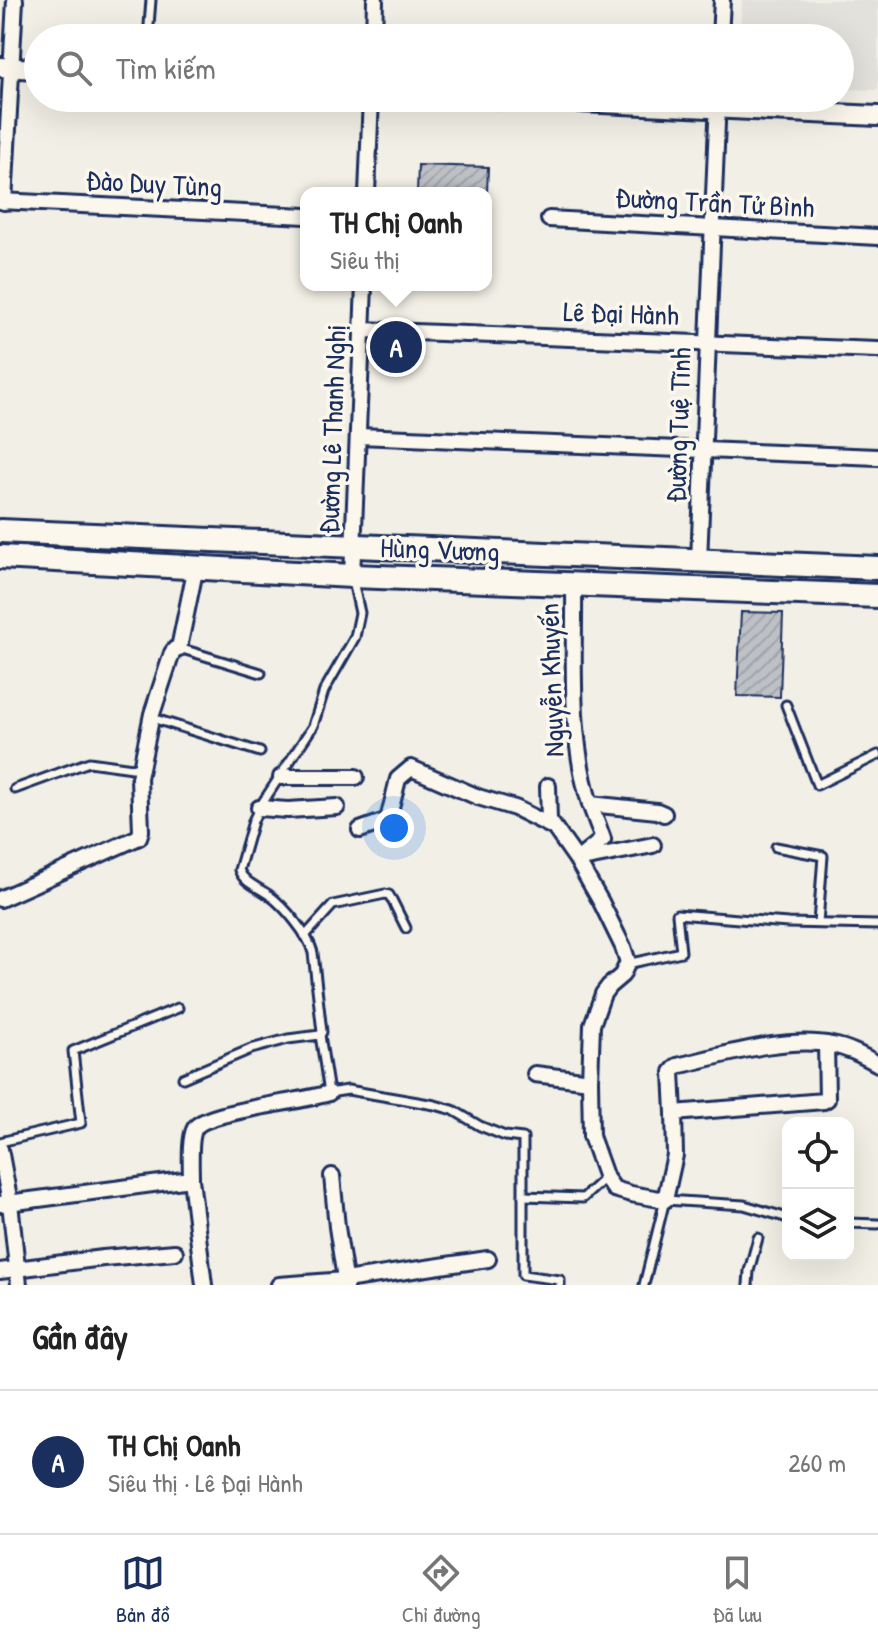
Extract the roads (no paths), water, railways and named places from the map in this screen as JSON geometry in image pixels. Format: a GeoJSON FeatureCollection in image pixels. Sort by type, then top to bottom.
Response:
{"type":"FeatureCollection","features":[{"type":"Feature","properties":{"kind":"main road","name":"Hùng Vương"},"geometry":{"type":"LineString","coordinates":[[0,531],[878,568]]}},
{"type":"Feature","properties":{"kind":"main road","name":"Hùng Vương"},"geometry":{"type":"LineString","coordinates":[[0,557],[352,576],[878,596]]}},
{"type":"Feature","properties":{"kind":"street"},"geometry":{"type":"LineString","coordinates":[[2,202],[6,67],[15,0]]}},
{"type":"Feature","properties":{"kind":"street"},"geometry":{"type":"LineString","coordinates":[[374,24],[375,0]]}},
{"type":"Feature","properties":{"kind":"street"},"geometry":{"type":"LineString","coordinates":[[721,24],[722,0]]}},
{"type":"Feature","properties":{"kind":"street"},"geometry":{"type":"LineString","coordinates":[[367,187],[370,112]]}},
{"type":"Feature","properties":{"kind":"street","name":"Đường Tuệ Tĩnh"},"geometry":{"type":"LineString","coordinates":[[699,561],[718,112]]}},
{"type":"Feature","properties":{"kind":"street"},"geometry":{"type":"LineString","coordinates":[[825,112],[878,116]]}},
{"type":"Feature","properties":{"kind":"street","name":"Đào Duy Tùng"},"geometry":{"type":"LineString","coordinates":[[2,202],[300,216]]}},
{"type":"Feature","properties":{"kind":"street","name":"Đường Trần Tử Bình"},"geometry":{"type":"LineString","coordinates":[[549,219],[878,237]]}},
{"type":"Feature","properties":{"kind":"street","name":"Đường Lê Thanh Nghị"},"geometry":{"type":"LineString","coordinates":[[352,576],[364,291]]}},
{"type":"Feature","properties":{"kind":"street","name":"Lê Đại Hành"},"geometry":{"type":"LineString","coordinates":[[362,330],[878,350]]}},
{"type":"Feature","properties":{"kind":"street"},"geometry":{"type":"LineString","coordinates":[[358,436],[878,457]]}},
{"type":"Feature","properties":{"kind":"street"},"geometry":{"type":"LineString","coordinates":[[0,899],[139,837],[140,769],[172,653],[179,648],[196,566]]}},
{"type":"Feature","properties":{"kind":"street","name":"Nguyễn Khuyến"},"geometry":{"type":"LineString","coordinates":[[574,583],[575,724],[581,776],[603,839],[577,860]]}},
{"type":"Feature","properties":{"kind":"street"},"geometry":{"type":"LineString","coordinates":[[360,830],[388,820],[398,779],[411,768],[478,797],[515,808],[553,827]]}},
{"type":"Feature","properties":{"kind":"street"},"geometry":{"type":"LineString","coordinates":[[281,777],[356,777]]}},
{"type":"Feature","properties":{"kind":"street","name":"Nguyễn Khuyến"},"geometry":{"type":"LineString","coordinates":[[548,786],[549,820],[601,902],[623,947],[627,964]]}},
{"type":"Feature","properties":{"kind":"street"},"geometry":{"type":"LineString","coordinates":[[590,804],[664,814]]}},
{"type":"Feature","properties":{"kind":"street"},"geometry":{"type":"LineString","coordinates":[[259,808],[337,807]]}},
{"type":"Feature","properties":{"kind":"street"},"geometry":{"type":"LineString","coordinates":[[577,860],[653,845]]}},
{"type":"Feature","properties":{"kind":"street"},"geometry":{"type":"LineString","coordinates":[[627,964],[622,975],[603,994],[591,1033],[591,1136],[606,1178],[610,1185],[622,1192],[665,1200],[675,1155],[673,1068],[781,1045],[810,1042],[855,1052],[878,1064]]}},
{"type":"Feature","properties":{"kind":"street"},"geometry":{"type":"LineString","coordinates":[[674,1113],[824,1101],[827,1099],[826,1044]]}},
{"type":"Feature","properties":{"kind":"street"},"geometry":{"type":"LineString","coordinates":[[535,1074],[590,1081]]}},
{"type":"Feature","properties":{"kind":"street"},"geometry":{"type":"LineString","coordinates":[[204,1285],[191,1179],[195,1128],[212,1118],[329,1093]]}},
{"type":"Feature","properties":{"kind":"street"},"geometry":{"type":"LineString","coordinates":[[0,1149],[5,1204],[19,1285]]}},
{"type":"Feature","properties":{"kind":"street"},"geometry":{"type":"LineString","coordinates":[[332,1176],[345,1282]]}},
{"type":"Feature","properties":{"kind":"street"},"geometry":{"type":"LineString","coordinates":[[5,1204],[191,1179]]}},
{"type":"Feature","properties":{"kind":"street"},"geometry":{"type":"LineString","coordinates":[[0,1271],[175,1252]]}},
{"type":"Feature","properties":{"kind":"street"},"geometry":{"type":"LineString","coordinates":[[279,1285],[345,1282],[488,1259]]}},
{"type":"Feature","properties":{"kind":"lane"},"geometry":{"type":"LineString","coordinates":[[149,24],[151,0]]}},
{"type":"Feature","properties":{"kind":"lane"},"geometry":{"type":"LineString","coordinates":[[352,576],[360,613],[355,637],[324,691],[313,726],[259,808],[249,833],[240,875],[271,896],[309,941],[313,953],[329,1093],[348,1090],[435,1105],[453,1110],[505,1136],[523,1138],[523,1275],[560,1280],[560,1285]]}},
{"type":"Feature","properties":{"kind":"lane"},"geometry":{"type":"LineString","coordinates":[[179,648],[261,673]]}},
{"type":"Feature","properties":{"kind":"lane"},"geometry":{"type":"LineString","coordinates":[[786,705],[817,785],[878,755]]}},
{"type":"Feature","properties":{"kind":"lane"},"geometry":{"type":"LineString","coordinates":[[152,718],[260,752]]}},
{"type":"Feature","properties":{"kind":"lane"},"geometry":{"type":"LineString","coordinates":[[15,789],[89,762],[140,769]]}},
{"type":"Feature","properties":{"kind":"lane"},"geometry":{"type":"LineString","coordinates":[[776,847],[823,856],[818,923]]}},
{"type":"Feature","properties":{"kind":"lane"},"geometry":{"type":"LineString","coordinates":[[305,936],[333,905],[385,894],[389,895],[406,928]]}},
{"type":"Feature","properties":{"kind":"lane"},"geometry":{"type":"LineString","coordinates":[[627,964],[681,952],[677,914],[878,925]]}},
{"type":"Feature","properties":{"kind":"lane"},"geometry":{"type":"LineString","coordinates":[[0,1142],[81,1123],[73,1051],[178,1008]]}},
{"type":"Feature","properties":{"kind":"lane"},"geometry":{"type":"LineString","coordinates":[[183,1078],[251,1049],[288,1039],[320,1035]]}},
{"type":"Feature","properties":{"kind":"lane"},"geometry":{"type":"LineString","coordinates":[[523,1196],[583,1198],[606,1178]]}},
{"type":"Feature","properties":{"kind":"lane"},"geometry":{"type":"LineString","coordinates":[[644,1285],[665,1200],[744,1205],[782,1216]]}},
{"type":"Feature","properties":{"kind":"lane"},"geometry":{"type":"LineString","coordinates":[[854,1223],[878,1224]]}},
{"type":"Feature","properties":{"kind":"lane"},"geometry":{"type":"LineString","coordinates":[[748,1285],[758,1238]]}},
{"type":"Feature","properties":{"kind":"place","name":"TH Chị Oanh"},"geometry":{"type":"Point","coordinates":[396,347]}}]}
